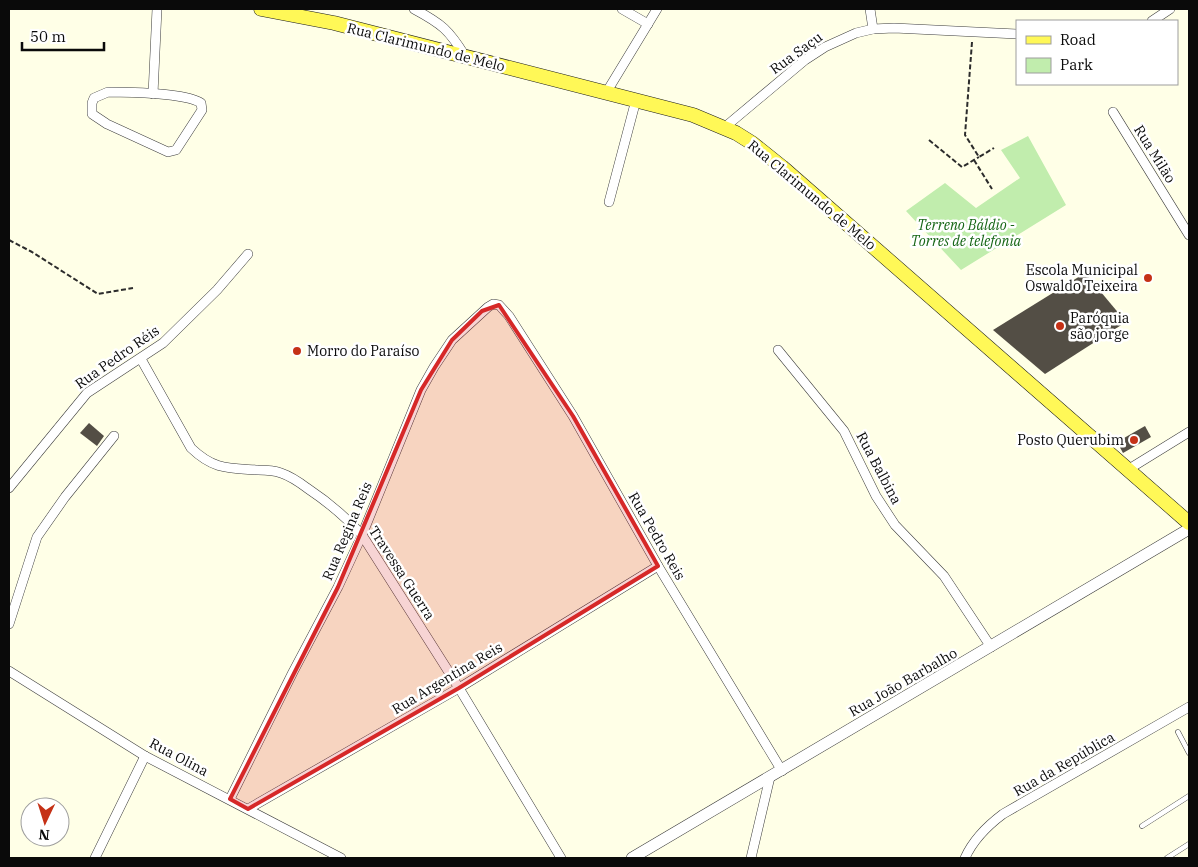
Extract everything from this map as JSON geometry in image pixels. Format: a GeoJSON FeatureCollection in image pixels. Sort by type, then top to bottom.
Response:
{"type":"FeatureCollection","features":[{"type":"Feature","properties":{"kind":"main road","name":"Rua Clarimundo de Melo"},"geometry":{"type":"LineString","coordinates":[[261,9],[334,23],[465,56],[636,100],[725,127],[752,143],[782,167],[1189,523]]}},
{"type":"Feature","properties":{"kind":"street"},"geometry":{"type":"LineString","coordinates":[[153,94],[157,9]]}},
{"type":"Feature","properties":{"kind":"street"},"geometry":{"type":"LineString","coordinates":[[414,9],[442,25],[452,35],[465,56]]}},
{"type":"Feature","properties":{"kind":"street"},"geometry":{"type":"LineString","coordinates":[[622,9],[648,24]]}},
{"type":"Feature","properties":{"kind":"street"},"geometry":{"type":"LineString","coordinates":[[606,93],[657,9]]}},
{"type":"Feature","properties":{"kind":"street"},"geometry":{"type":"LineString","coordinates":[[870,9],[873,29]]}},
{"type":"Feature","properties":{"kind":"street"},"geometry":{"type":"LineString","coordinates":[[1154,20],[1170,9]]}},
{"type":"Feature","properties":{"kind":"street","name":"Rua Saçu"},"geometry":{"type":"LineString","coordinates":[[725,127],[805,60],[825,47],[856,33],[873,29],[894,28],[1016,34]]}},
{"type":"Feature","properties":{"kind":"street"},"geometry":{"type":"LineString","coordinates":[[104,93],[153,94],[194,99],[202,105],[200,113],[174,152],[164,151],[107,124],[92,114],[94,98],[104,93]]}},
{"type":"Feature","properties":{"kind":"street"},"geometry":{"type":"LineString","coordinates":[[609,202],[636,100]]}},
{"type":"Feature","properties":{"kind":"street","name":"Rua Milão"},"geometry":{"type":"LineString","coordinates":[[1113,112],[1189,235]]}},
{"type":"Feature","properties":{"kind":"street","name":"Rua Pedro Réis"},"geometry":{"type":"LineString","coordinates":[[9,488],[87,393],[163,343],[217,290],[248,254]]}},
{"type":"Feature","properties":{"kind":"street","name":"Rua Regina Reis"},"geometry":{"type":"LineString","coordinates":[[230,799],[293,672],[338,587],[422,390],[442,354],[452,340],[482,311],[493,304],[499,304],[509,316]]}},
{"type":"Feature","properties":{"kind":"street","name":"Rua Pedro Reis"},"geometry":{"type":"LineString","coordinates":[[509,316],[573,416],[658,566],[782,771]]}},
{"type":"Feature","properties":{"kind":"street","name":"Rua Balbina"},"geometry":{"type":"LineString","coordinates":[[778,350],[844,431],[876,496],[895,525],[944,576],[991,647]]}},
{"type":"Feature","properties":{"kind":"street","name":"Travessa Guerra"},"geometry":{"type":"LineString","coordinates":[[141,359],[192,448],[202,459],[223,468],[280,472],[292,478],[342,513],[362,534],[459,688],[561,858]]}},
{"type":"Feature","properties":{"kind":"street"},"geometry":{"type":"LineString","coordinates":[[1129,469],[1189,432]]}},
{"type":"Feature","properties":{"kind":"street"},"geometry":{"type":"LineString","coordinates":[[9,624],[37,537],[65,497],[114,436]]}},
{"type":"Feature","properties":{"kind":"street","name":"Rua João Barbalho"},"geometry":{"type":"LineString","coordinates":[[632,858],[1189,529]]}},
{"type":"Feature","properties":{"kind":"street","name":"Rua Argentina Reis"},"geometry":{"type":"LineString","coordinates":[[248,809],[459,688],[658,566]]}},
{"type":"Feature","properties":{"kind":"street","name":"Rua Olina"},"geometry":{"type":"LineString","coordinates":[[9,671],[145,756],[341,858]]}},
{"type":"Feature","properties":{"kind":"street","name":"Rua da República"},"geometry":{"type":"LineString","coordinates":[[965,858],[978,837],[1003,814],[1189,707]]}},
{"type":"Feature","properties":{"kind":"street"},"geometry":{"type":"LineString","coordinates":[[95,858],[145,756]]}},
{"type":"Feature","properties":{"kind":"street"},"geometry":{"type":"LineString","coordinates":[[751,858],[770,778]]}},
{"type":"Feature","properties":{"kind":"lane"},"geometry":{"type":"LineString","coordinates":[[1178,732],[1189,753]]}},
{"type":"Feature","properties":{"kind":"lane"},"geometry":{"type":"LineString","coordinates":[[1142,826],[1189,796]]}},
{"type":"Feature","properties":{"kind":"lane"},"geometry":{"type":"LineString","coordinates":[[1167,858],[1189,844]]}},
{"type":"Feature","properties":{"kind":"path"},"geometry":{"type":"LineString","coordinates":[[973,32],[965,136],[979,157]]}},
{"type":"Feature","properties":{"kind":"path"},"geometry":{"type":"LineString","coordinates":[[929,140],[962,167],[994,148]]}},
{"type":"Feature","properties":{"kind":"path"},"geometry":{"type":"LineString","coordinates":[[974,160],[992,189]]}},
{"type":"Feature","properties":{"kind":"path"},"geometry":{"type":"LineString","coordinates":[[9,240],[32,252],[98,294],[133,288]]}},
{"type":"Feature","properties":{"kind":"highlighted area"},"geometry":{"type":"Polygon","coordinates":[[[499,305],[573,416],[658,566],[459,688],[248,809],[230,799],[338,587],[421,390],[452,340],[482,311],[499,305]]]}},
{"type":"Feature","properties":{"kind":"green space","name":"Terreno Báldio - Torres de telefonia"},"geometry":{"type":"Polygon","coordinates":[[[1028,136],[1066,205],[961,270],[906,211],[945,183],[976,208],[1020,178],[1001,150],[1028,136]]]}},
{"type":"Feature","properties":{"kind":"building","name":"Paróquia são jorge"},"geometry":{"type":"Polygon","coordinates":[[[1085,273],[1126,322],[1045,374],[993,330],[1085,273]]]}},
{"type":"Feature","properties":{"kind":"building"},"geometry":{"type":"Polygon","coordinates":[[[89,423],[104,436],[97,446],[80,433],[89,423]]]}},
{"type":"Feature","properties":{"kind":"building","name":"Posto Querubim"},"geometry":{"type":"Polygon","coordinates":[[[1145,426],[1151,437],[1123,453],[1117,442],[1145,426]]]}},
{"type":"Feature","properties":{"kind":"place","name":"Escola Municipal Oswaldo Teixeira"},"geometry":{"type":"Point","coordinates":[1148,278]}},
{"type":"Feature","properties":{"kind":"place","name":"Paróquia são jorge"},"geometry":{"type":"Point","coordinates":[1060,326]}},
{"type":"Feature","properties":{"kind":"place","name":"Morro do Paraíso"},"geometry":{"type":"Point","coordinates":[297,351]}},
{"type":"Feature","properties":{"kind":"place","name":"Posto Querubim"},"geometry":{"type":"Point","coordinates":[1134,440]}}]}
